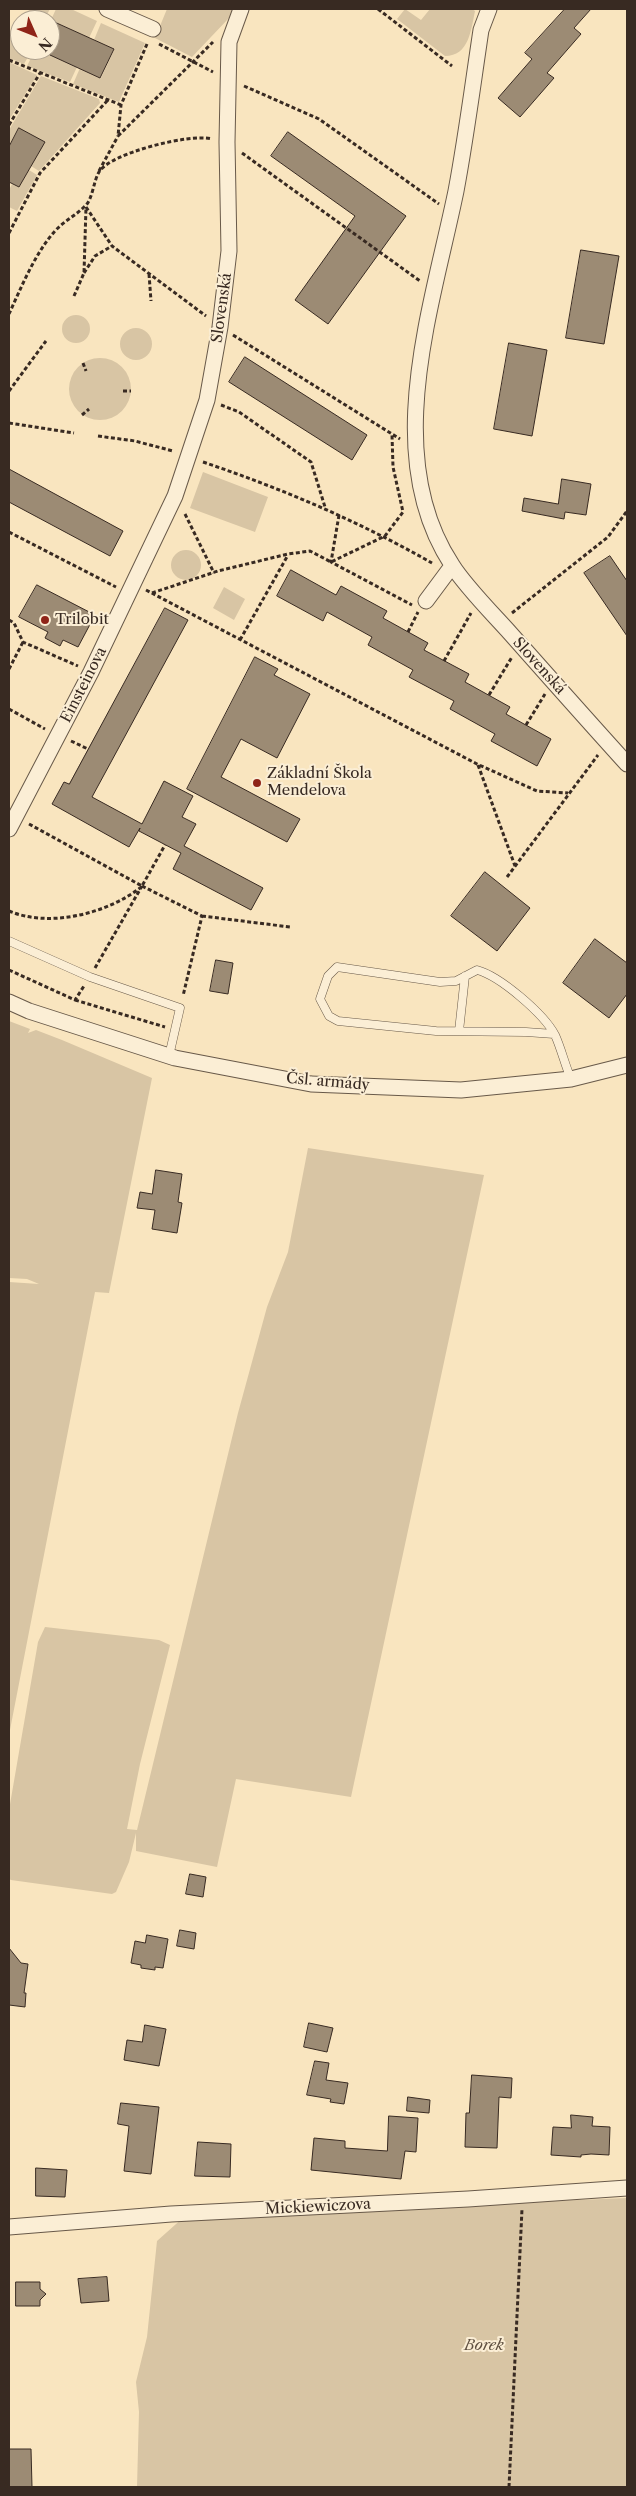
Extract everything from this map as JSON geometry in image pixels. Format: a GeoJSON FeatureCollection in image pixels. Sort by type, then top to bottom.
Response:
{"type":"FeatureCollection","features":[{"type":"Feature","properties":{"kind":"street"},"geometry":{"type":"LineString","coordinates":[[106,9],[151,34]]}},
{"type":"Feature","properties":{"kind":"street","name":"Slovenská"},"geometry":{"type":"LineString","coordinates":[[132,589],[175,496],[207,400],[220,327],[229,251],[228,42],[241,9]]}},
{"type":"Feature","properties":{"kind":"street","name":"Slovenská"},"geometry":{"type":"LineString","coordinates":[[489,9],[482,30],[451,212],[433,290],[415,404],[416,449],[432,526],[450,569],[501,622],[603,748],[627,764]]}},
{"type":"Feature","properties":{"kind":"street"},"geometry":{"type":"LineString","coordinates":[[423,605],[450,569]]}},
{"type":"Feature","properties":{"kind":"street","name":"Einsteinova"},"geometry":{"type":"LineString","coordinates":[[12,823],[132,589]]}},
{"type":"Feature","properties":{"kind":"street","name":"Čsl. armády"},"geometry":{"type":"LineString","coordinates":[[9,1002],[30,1011],[169,1056],[311,1084],[461,1090],[571,1079],[627,1065]]}},
{"type":"Feature","properties":{"kind":"street","name":"Mickiewiczova"},"geometry":{"type":"LineString","coordinates":[[9,2227],[172,2214],[468,2199],[627,2188]]}},
{"type":"Feature","properties":{"kind":"lane"},"geometry":{"type":"LineString","coordinates":[[9,941],[90,977],[180,1008],[169,1056]]}},
{"type":"Feature","properties":{"kind":"lane"},"geometry":{"type":"LineString","coordinates":[[554,1034],[459,1031],[338,1021],[329,1016],[320,1000],[328,976],[337,967],[440,982],[456,981],[477,970],[495,979],[530,1006],[554,1034],[571,1079]]}},
{"type":"Feature","properties":{"kind":"lane"},"geometry":{"type":"LineString","coordinates":[[459,1031],[465,976]]}},
{"type":"Feature","properties":{"kind":"path"},"geometry":{"type":"LineString","coordinates":[[378,9],[452,66]]}},
{"type":"Feature","properties":{"kind":"path"},"geometry":{"type":"LineString","coordinates":[[118,136],[122,105],[151,34],[194,62],[319,119],[451,212]]}},
{"type":"Feature","properties":{"kind":"path"},"geometry":{"type":"LineString","coordinates":[[84,273],[86,207],[100,171],[118,136],[218,37]]}},
{"type":"Feature","properties":{"kind":"path"},"geometry":{"type":"LineString","coordinates":[[9,60],[122,105]]}},
{"type":"Feature","properties":{"kind":"path"},"geometry":{"type":"LineString","coordinates":[[9,125],[40,73]]}},
{"type":"Feature","properties":{"kind":"path"},"geometry":{"type":"LineString","coordinates":[[9,233],[40,173],[108,100]]}},
{"type":"Feature","properties":{"kind":"path"},"geometry":{"type":"LineString","coordinates":[[100,171],[125,156],[170,140],[203,136],[227,142],[433,290]]}},
{"type":"Feature","properties":{"kind":"path"},"geometry":{"type":"LineString","coordinates":[[86,207],[112,246],[220,327],[416,449]]}},
{"type":"Feature","properties":{"kind":"path"},"geometry":{"type":"LineString","coordinates":[[9,314],[27,276],[53,233],[69,217],[86,207]]}},
{"type":"Feature","properties":{"kind":"path"},"geometry":{"type":"LineString","coordinates":[[74,296],[84,273],[95,256],[112,246]]}},
{"type":"Feature","properties":{"kind":"path"},"geometry":{"type":"LineString","coordinates":[[149,274],[151,301]]}},
{"type":"Feature","properties":{"kind":"path"},"geometry":{"type":"LineString","coordinates":[[9,391],[46,341]]}},
{"type":"Feature","properties":{"kind":"path"},"geometry":{"type":"LineString","coordinates":[[83,363],[86,371]]}},
{"type":"Feature","properties":{"kind":"path"},"geometry":{"type":"LineString","coordinates":[[123,392],[130,391]]}},
{"type":"Feature","properties":{"kind":"path"},"geometry":{"type":"LineString","coordinates":[[207,400],[239,412],[311,462],[325,508]]}},
{"type":"Feature","properties":{"kind":"path"},"geometry":{"type":"LineString","coordinates":[[82,415],[89,409]]}},
{"type":"Feature","properties":{"kind":"path"},"geometry":{"type":"LineString","coordinates":[[9,423],[74,433]]}},
{"type":"Feature","properties":{"kind":"path"},"geometry":{"type":"LineString","coordinates":[[331,562],[385,536],[403,512],[393,466],[392,434]]}},
{"type":"Feature","properties":{"kind":"path"},"geometry":{"type":"LineString","coordinates":[[98,436],[166,448],[252,478],[325,508],[450,569]]}},
{"type":"Feature","properties":{"kind":"path"},"geometry":{"type":"LineString","coordinates":[[175,496],[214,573]]}},
{"type":"Feature","properties":{"kind":"path"},"geometry":{"type":"LineString","coordinates":[[501,622],[608,537],[627,511]]}},
{"type":"Feature","properties":{"kind":"path"},"geometry":{"type":"LineString","coordinates":[[331,562],[339,515]]}},
{"type":"Feature","properties":{"kind":"path"},"geometry":{"type":"LineString","coordinates":[[9,532],[132,589],[152,593],[477,764],[537,791],[568,793]]}},
{"type":"Feature","properties":{"kind":"path"},"geometry":{"type":"LineString","coordinates":[[152,593],[214,573],[288,554],[310,551],[423,605]]}},
{"type":"Feature","properties":{"kind":"path"},"geometry":{"type":"LineString","coordinates":[[240,640],[288,554]]}},
{"type":"Feature","properties":{"kind":"path"},"geometry":{"type":"LineString","coordinates":[[444,661],[473,610],[477,616]]}},
{"type":"Feature","properties":{"kind":"path"},"geometry":{"type":"LineString","coordinates":[[9,620],[14,623],[23,642],[91,672]]}},
{"type":"Feature","properties":{"kind":"path"},"geometry":{"type":"LineString","coordinates":[[9,669],[23,642]]}},
{"type":"Feature","properties":{"kind":"path"},"geometry":{"type":"LineString","coordinates":[[489,695],[513,658],[506,651]]}},
{"type":"Feature","properties":{"kind":"path"},"geometry":{"type":"LineString","coordinates":[[538,687],[551,700]]}},
{"type":"Feature","properties":{"kind":"path"},"geometry":{"type":"LineString","coordinates":[[526,725],[545,694]]}},
{"type":"Feature","properties":{"kind":"path"},"geometry":{"type":"LineString","coordinates":[[593,747],[603,748]]}},
{"type":"Feature","properties":{"kind":"path"},"geometry":{"type":"LineString","coordinates":[[507,877],[603,748]]}},
{"type":"Feature","properties":{"kind":"path"},"geometry":{"type":"LineString","coordinates":[[477,764],[515,866]]}},
{"type":"Feature","properties":{"kind":"path"},"geometry":{"type":"LineString","coordinates":[[12,823],[202,916],[290,926]]}},
{"type":"Feature","properties":{"kind":"path"},"geometry":{"type":"LineString","coordinates":[[74,1000],[90,977],[165,845]]}},
{"type":"Feature","properties":{"kind":"path"},"geometry":{"type":"LineString","coordinates":[[9,911],[22,917],[64,918],[96,910],[129,896],[142,886]]}},
{"type":"Feature","properties":{"kind":"path"},"geometry":{"type":"LineString","coordinates":[[180,1008],[202,916]]}},
{"type":"Feature","properties":{"kind":"path"},"geometry":{"type":"LineString","coordinates":[[9,970],[74,1000],[175,1030]]}},
{"type":"Feature","properties":{"kind":"path"},"geometry":{"type":"LineString","coordinates":[[509,2487],[523,2194]]}},
{"type":"Feature","properties":{"kind":"green space"},"geometry":{"type":"Polygon","coordinates":[[[26,9],[50,9],[49,10],[26,9]]]}},
{"type":"Feature","properties":{"kind":"green space"},"geometry":{"type":"Polygon","coordinates":[[[71,9],[97,21],[89,38],[60,24],[60,10],[56,10],[71,9]]]}},
{"type":"Feature","properties":{"kind":"green space"},"geometry":{"type":"Polygon","coordinates":[[[167,9],[234,9],[229,18],[192,57],[155,38],[167,9]]]}},
{"type":"Feature","properties":{"kind":"green space"},"geometry":{"type":"Polygon","coordinates":[[[405,9],[421,20],[430,9],[472,9],[475,11],[468,41],[459,52],[445,56],[397,19],[405,9]]]}},
{"type":"Feature","properties":{"kind":"green space"},"geometry":{"type":"Polygon","coordinates":[[[101,23],[145,43],[119,102],[73,84],[80,68],[101,78],[114,50],[94,40],[101,23]]]}},
{"type":"Feature","properties":{"kind":"green space"},"geometry":{"type":"Polygon","coordinates":[[[9,36],[10,58],[9,58],[9,36]]]}},
{"type":"Feature","properties":{"kind":"green space"},"geometry":{"type":"Polygon","coordinates":[[[60,59],[77,67],[70,82],[27,66],[30,60],[60,59]]]}},
{"type":"Feature","properties":{"kind":"green space"},"geometry":{"type":"Polygon","coordinates":[[[14,60],[26,60],[24,64],[14,60]]]}},
{"type":"Feature","properties":{"kind":"green space"},"geometry":{"type":"Polygon","coordinates":[[[9,62],[37,75],[9,120],[9,62]]]}},
{"type":"Feature","properties":{"kind":"green space"},"geometry":{"type":"Polygon","coordinates":[[[41,76],[99,99],[100,103],[39,171],[31,166],[45,142],[19,128],[9,147],[9,130],[41,76]]]}},
{"type":"Feature","properties":{"kind":"green space"},"geometry":{"type":"Polygon","coordinates":[[[29,170],[37,175],[17,211],[9,207],[9,190],[12,184],[19,187],[29,170]]]}},
{"type":"Feature","properties":{"kind":"green space"},"geometry":{"type":"Polygon","coordinates":[[[76,315],[86,319],[90,329],[86,339],[76,343],[66,339],[62,329],[66,319],[76,315]]]}},
{"type":"Feature","properties":{"kind":"green space"},"geometry":{"type":"Polygon","coordinates":[[[136,328],[142,329],[147,333],[151,338],[151,350],[147,355],[142,359],[136,360],[130,359],[125,355],[121,350],[120,344],[121,338],[125,333],[130,329],[136,328]]]}},
{"type":"Feature","properties":{"kind":"green space"},"geometry":{"type":"Polygon","coordinates":[[[100,358],[112,360],[122,367],[129,377],[131,389],[129,401],[122,411],[112,418],[100,420],[88,418],[78,411],[71,401],[69,389],[71,377],[78,367],[88,360],[100,358]]]}},
{"type":"Feature","properties":{"kind":"green space"},"geometry":{"type":"Polygon","coordinates":[[[203,472],[268,497],[255,532],[190,508],[203,472]]]}},
{"type":"Feature","properties":{"kind":"green space"},"geometry":{"type":"Polygon","coordinates":[[[186,550],[197,554],[201,565],[197,576],[186,580],[175,576],[171,565],[175,554],[186,550]]]}},
{"type":"Feature","properties":{"kind":"green space"},"geometry":{"type":"Polygon","coordinates":[[[224,587],[245,599],[234,620],[213,608],[224,587]]]}},
{"type":"Feature","properties":{"kind":"green space"},"geometry":{"type":"Polygon","coordinates":[[[9,1021],[30,1029],[28,1033],[36,1030],[152,1078],[109,1293],[95,1292],[9,1735],[9,1282],[39,1284],[27,1279],[9,1278],[9,1021]]]}},
{"type":"Feature","properties":{"kind":"green space"},"geometry":{"type":"Polygon","coordinates":[[[308,1148],[484,1175],[351,1797],[236,1779],[217,1867],[136,1851],[136,1833],[129,1862],[116,1892],[112,1894],[11,1880],[9,1879],[9,1810],[38,1642],[45,1627],[159,1640],[170,1645],[140,1764],[127,1829],[137,1830],[238,1413],[267,1307],[288,1252],[308,1148]]]}},
{"type":"Feature","properties":{"kind":"green space","name":"Borek"},"geometry":{"type":"Polygon","coordinates":[[[627,2198],[627,2487],[137,2487],[139,2412],[136,2382],[147,2337],[157,2241],[185,2216],[627,2198]]]}},
{"type":"Feature","properties":{"kind":"building"},"geometry":{"type":"Polygon","coordinates":[[[565,9],[591,9],[574,28],[581,34],[547,73],[554,78],[520,117],[498,98],[532,59],[525,53],[565,9]]]}},
{"type":"Feature","properties":{"kind":"building"},"geometry":{"type":"Polygon","coordinates":[[[60,25],[114,49],[100,78],[60,60],[60,25]]]}},
{"type":"Feature","properties":{"kind":"building"},"geometry":{"type":"Polygon","coordinates":[[[19,128],[45,142],[19,187],[9,182],[9,147],[19,128]]]}},
{"type":"Feature","properties":{"kind":"building"},"geometry":{"type":"Polygon","coordinates":[[[288,132],[406,216],[328,324],[295,300],[355,216],[271,156],[288,132]]]}},
{"type":"Feature","properties":{"kind":"building"},"geometry":{"type":"Polygon","coordinates":[[[581,250],[619,256],[604,344],[566,338],[581,250]]]}},
{"type":"Feature","properties":{"kind":"building"},"geometry":{"type":"Polygon","coordinates":[[[509,343],[547,350],[532,436],[494,429],[509,343]]]}},
{"type":"Feature","properties":{"kind":"building"},"geometry":{"type":"Polygon","coordinates":[[[245,357],[367,435],[352,460],[229,382],[245,357]]]}},
{"type":"Feature","properties":{"kind":"building"},"geometry":{"type":"Polygon","coordinates":[[[9,469],[123,531],[110,556],[9,502],[9,469]]]}},
{"type":"Feature","properties":{"kind":"building"},"geometry":{"type":"Polygon","coordinates":[[[562,479],[591,484],[586,515],[565,512],[564,519],[522,511],[524,498],[558,504],[562,479]]]}},
{"type":"Feature","properties":{"kind":"building"},"geometry":{"type":"Polygon","coordinates":[[[610,556],[627,581],[627,636],[584,573],[610,556]]]}},
{"type":"Feature","properties":{"kind":"building"},"geometry":{"type":"Polygon","coordinates":[[[291,570],[336,595],[341,586],[387,611],[383,618],[428,643],[424,650],[469,674],[465,682],[510,707],[506,714],[551,739],[537,766],[491,741],[495,734],[450,709],[454,701],[409,677],[413,670],[368,645],[372,637],[327,612],[323,621],[277,596],[291,570]]]}},
{"type":"Feature","properties":{"kind":"building"},"geometry":{"type":"Polygon","coordinates":[[[37,585],[95,615],[78,647],[63,640],[60,646],[45,638],[48,632],[19,617],[37,585]]]}},
{"type":"Feature","properties":{"kind":"building"},"geometry":{"type":"Polygon","coordinates":[[[165,608],[188,620],[92,797],[142,824],[164,781],[193,796],[182,817],[196,824],[184,846],[263,888],[251,910],[173,869],[181,853],[139,831],[140,828],[129,847],[52,804],[64,782],[69,784],[165,608]]]}},
{"type":"Feature","properties":{"kind":"building"},"geometry":{"type":"Polygon","coordinates":[[[255,657],[278,669],[274,675],[310,694],[277,758],[241,739],[221,777],[300,819],[287,842],[187,789],[255,657]]]}},
{"type":"Feature","properties":{"kind":"building"},"geometry":{"type":"Polygon","coordinates":[[[485,872],[530,908],[497,951],[451,916],[485,872]]]}},
{"type":"Feature","properties":{"kind":"building"},"geometry":{"type":"Polygon","coordinates":[[[595,939],[627,963],[627,994],[609,1018],[563,983],[595,939]]]}},
{"type":"Feature","properties":{"kind":"building"},"geometry":{"type":"Polygon","coordinates":[[[216,960],[233,963],[228,994],[210,991],[216,960]]]}},
{"type":"Feature","properties":{"kind":"building"},"geometry":{"type":"Polygon","coordinates":[[[156,1170],[182,1174],[178,1202],[182,1203],[177,1233],[152,1229],[155,1210],[137,1208],[140,1192],[152,1194],[156,1170]]]}},
{"type":"Feature","properties":{"kind":"building"},"geometry":{"type":"Polygon","coordinates":[[[190,1874],[206,1877],[203,1897],[186,1894],[190,1874]]]}},
{"type":"Feature","properties":{"kind":"building"},"geometry":{"type":"Polygon","coordinates":[[[180,1930],[196,1933],[194,1949],[177,1946],[180,1930]]]}},
{"type":"Feature","properties":{"kind":"building"},"geometry":{"type":"Polygon","coordinates":[[[147,1935],[168,1939],[163,1968],[155,1967],[155,1970],[141,1968],[141,1965],[131,1963],[135,1941],[145,1943],[147,1935]]]}},
{"type":"Feature","properties":{"kind":"building"},"geometry":{"type":"Polygon","coordinates":[[[9,1948],[21,1963],[28,1964],[24,1993],[26,1993],[25,2007],[9,2005],[9,1948]]]}},
{"type":"Feature","properties":{"kind":"building"},"geometry":{"type":"Polygon","coordinates":[[[309,2023],[333,2028],[327,2052],[304,2047],[309,2023]]]}},
{"type":"Feature","properties":{"kind":"building"},"geometry":{"type":"Polygon","coordinates":[[[145,2025],[166,2029],[159,2066],[124,2060],[127,2040],[142,2042],[145,2025]]]}},
{"type":"Feature","properties":{"kind":"building"},"geometry":{"type":"Polygon","coordinates":[[[315,2061],[329,2063],[326,2080],[348,2083],[344,2104],[330,2102],[331,2099],[307,2095],[315,2061]]]}},
{"type":"Feature","properties":{"kind":"building"},"geometry":{"type":"Polygon","coordinates":[[[472,2075],[512,2078],[511,2098],[499,2097],[497,2148],[465,2147],[466,2113],[469,2113],[472,2075]]]}},
{"type":"Feature","properties":{"kind":"building"},"geometry":{"type":"Polygon","coordinates":[[[408,2097],[430,2100],[429,2113],[407,2111],[408,2097]]]}},
{"type":"Feature","properties":{"kind":"building"},"geometry":{"type":"Polygon","coordinates":[[[121,2103],[159,2107],[151,2174],[124,2171],[129,2126],[118,2124],[121,2103]]]}},
{"type":"Feature","properties":{"kind":"building"},"geometry":{"type":"Polygon","coordinates":[[[571,2115],[593,2117],[592,2126],[610,2127],[609,2155],[591,2154],[581,2155],[581,2157],[551,2155],[553,2127],[571,2128],[571,2115]]]}},
{"type":"Feature","properties":{"kind":"building"},"geometry":{"type":"Polygon","coordinates":[[[389,2116],[418,2118],[416,2152],[405,2151],[401,2179],[311,2170],[314,2138],[345,2141],[345,2148],[387,2151],[389,2116]]]}},
{"type":"Feature","properties":{"kind":"building"},"geometry":{"type":"Polygon","coordinates":[[[198,2142],[231,2144],[230,2177],[195,2176],[198,2142]]]}},
{"type":"Feature","properties":{"kind":"building"},"geometry":{"type":"Polygon","coordinates":[[[36,2168],[67,2170],[65,2197],[36,2196],[36,2168]]]}},
{"type":"Feature","properties":{"kind":"building"},"geometry":{"type":"Polygon","coordinates":[[[107,2277],[109,2301],[81,2303],[78,2279],[107,2277]]]}},
{"type":"Feature","properties":{"kind":"building"},"geometry":{"type":"Polygon","coordinates":[[[16,2282],[40,2282],[40,2289],[46,2294],[40,2300],[40,2306],[16,2306],[16,2282]]]}},
{"type":"Feature","properties":{"kind":"building"},"geometry":{"type":"Polygon","coordinates":[[[9,2449],[31,2449],[32,2487],[9,2487],[9,2449]]]}},
{"type":"Feature","properties":{"kind":"place","name":"Trilobit"},"geometry":{"type":"Point","coordinates":[45,620]}},
{"type":"Feature","properties":{"kind":"place","name":"Základní Škola Mendelova"},"geometry":{"type":"Point","coordinates":[257,783]}}]}
